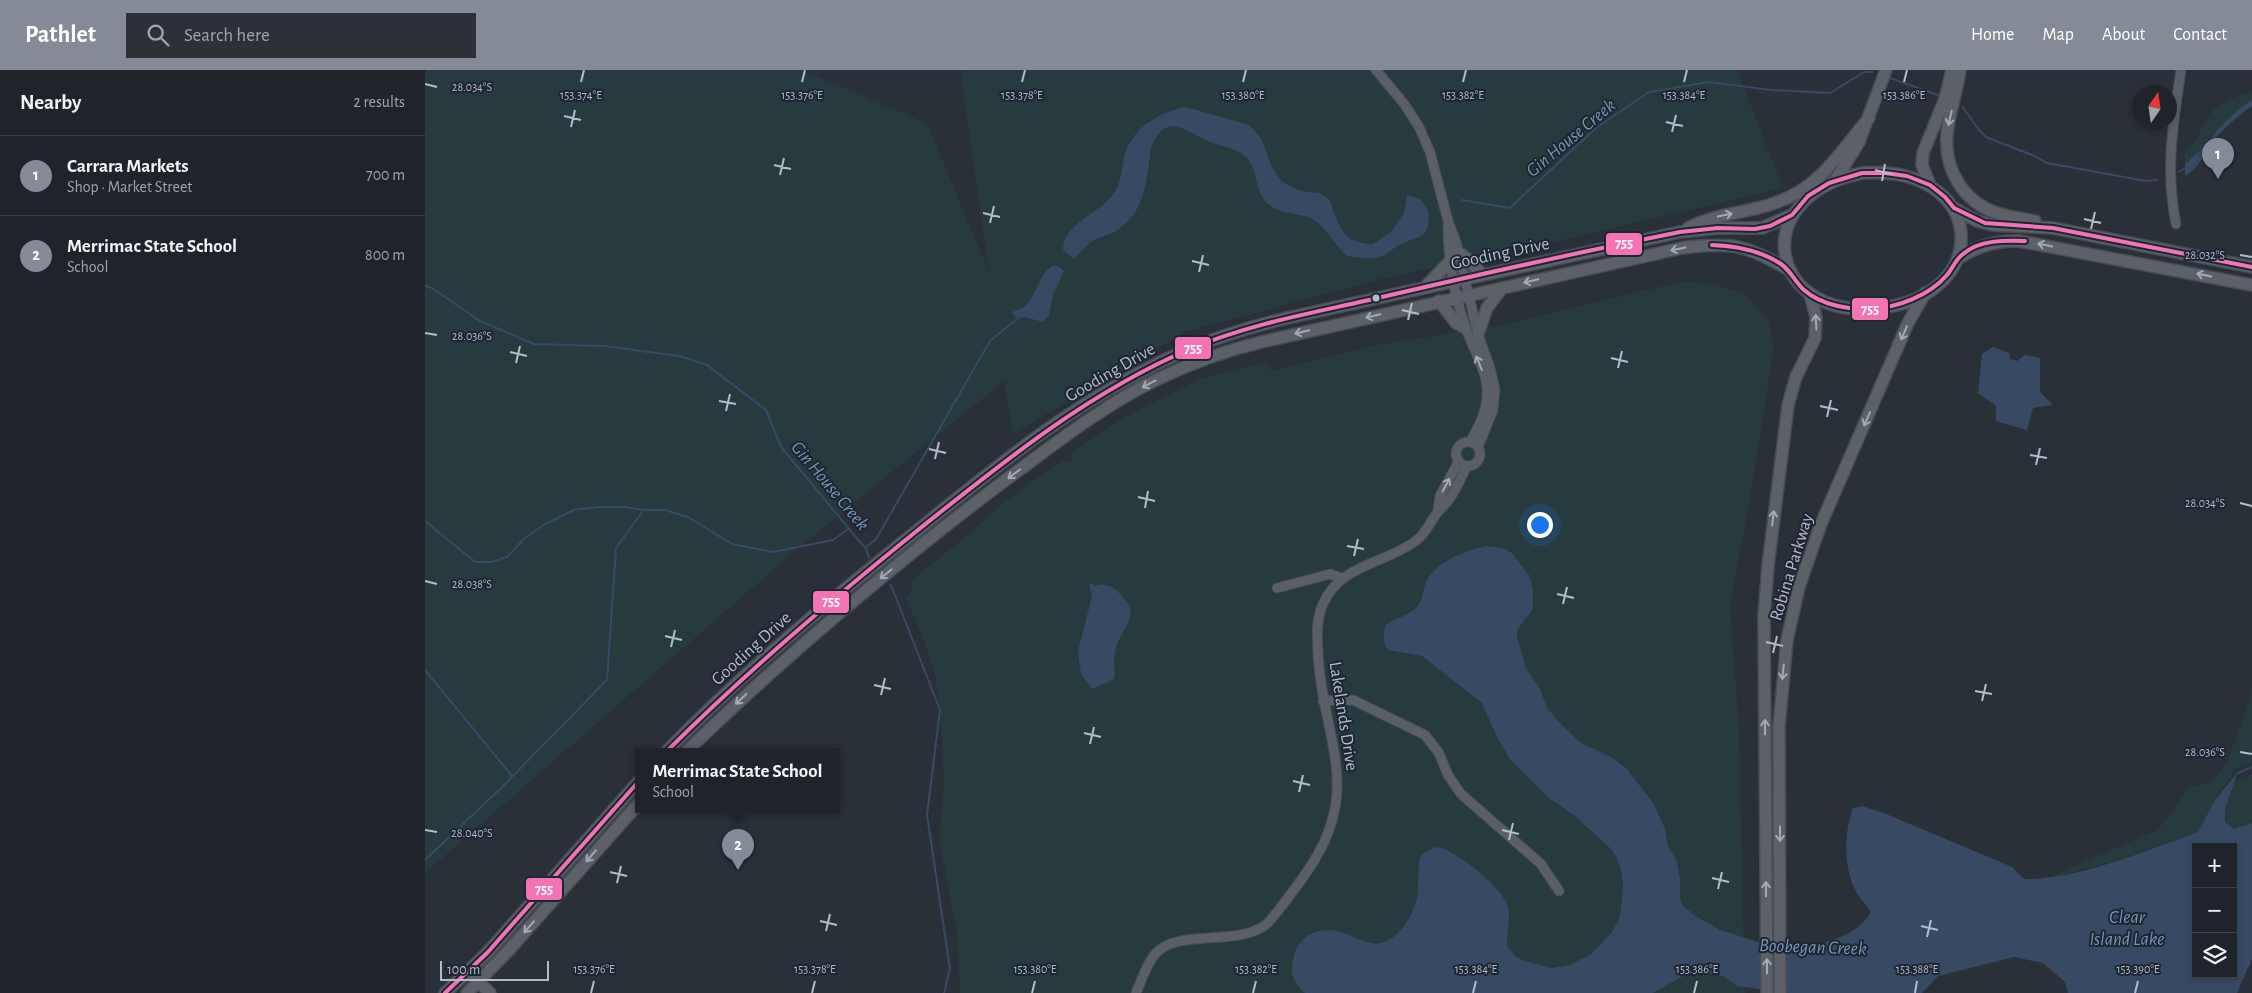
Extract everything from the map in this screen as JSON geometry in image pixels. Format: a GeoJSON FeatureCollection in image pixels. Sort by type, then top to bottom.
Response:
{"type":"FeatureCollection","features":[{"type":"Feature","properties":{"kind":"main road"},"geometry":{"type":"LineString","coordinates":[[1835,181],[1854,151],[1869,118],[1886,70]]}},
{"type":"Feature","properties":{"kind":"main road"},"geometry":{"type":"LineString","coordinates":[[1929,185],[1922,165],[1923,153],[1942,106],[1952,70]]}},
{"type":"Feature","properties":{"kind":"main road"},"geometry":{"type":"LineString","coordinates":[[1960,70],[1947,142],[1950,166],[1958,183],[1975,202],[1989,210],[2039,222],[2053,228]]}},
{"type":"Feature","properties":{"kind":"main road"},"geometry":{"type":"LineString","coordinates":[[1680,232],[1702,220],[1770,205],[1804,189],[1829,168],[1869,118]]}},
{"type":"Feature","properties":{"kind":"main road"},"geometry":{"type":"LineString","coordinates":[[1885,172],[1907,176],[1929,185],[1945,197],[1954,208],[1962,232],[1961,247],[1957,259],[1944,278],[1925,293],[1891,306],[1861,309],[1836,305],[1810,294],[1799,285],[1791,272],[1786,257],[1785,240],[1793,215],[1808,196],[1835,181],[1862,174],[1885,172]]}},
{"type":"Feature","properties":{"kind":"main road"},"geometry":{"type":"LineString","coordinates":[[1954,208],[1977,221],[1993,225],[2053,228],[2252,267]]}},
{"type":"Feature","properties":{"kind":"main road","name":"Gooding Drive"},"geometry":{"type":"LineString","coordinates":[[670,748],[738,682],[872,567],[1009,460],[1111,388],[1168,358],[1237,331],[1426,286],[1680,232],[1718,228],[1762,228],[1793,215]]}},
{"type":"Feature","properties":{"kind":"main road"},"geometry":{"type":"LineString","coordinates":[[1957,259],[1983,245],[2019,240],[2252,285]]}},
{"type":"Feature","properties":{"kind":"main road","name":"Gooding Drive"},"geometry":{"type":"LineString","coordinates":[[690,748],[765,676],[969,507],[1030,462],[1130,394],[1179,369],[1231,350],[1439,301],[1682,248],[1708,245],[1733,246],[1751,250],[1791,272]]}},
{"type":"Feature","properties":{"kind":"main road"},"geometry":{"type":"LineString","coordinates":[[1426,286],[1455,257],[1467,258],[1482,274]]}},
{"type":"Feature","properties":{"kind":"main road"},"geometry":{"type":"LineString","coordinates":[[1478,334],[1487,308],[1502,288]]}},
{"type":"Feature","properties":{"kind":"main road","name":"Robina Parkway"},"geometry":{"type":"LineString","coordinates":[[1780,993],[1779,726],[1783,668],[1793,613],[1821,524],[1908,323],[1925,293]]}},
{"type":"Feature","properties":{"kind":"main road","name":"Robina Parkway"},"geometry":{"type":"LineString","coordinates":[[1767,993],[1765,592],[1788,405],[1796,377],[1813,344],[1816,330],[1816,317],[1810,294]]}},
{"type":"Feature","properties":{"kind":"main road"},"geometry":{"type":"LineString","coordinates":[[1439,301],[1456,323],[1465,328]]}},
{"type":"Feature","properties":{"kind":"main road"},"geometry":{"type":"LineString","coordinates":[[445,993],[467,973],[635,785]]}},
{"type":"Feature","properties":{"kind":"main road"},"geometry":{"type":"LineString","coordinates":[[475,989],[635,808]]}},
{"type":"Feature","properties":{"kind":"main road"},"geometry":{"type":"LineString","coordinates":[[467,973],[475,989],[490,993]]}},
{"type":"Feature","properties":{"kind":"street"},"geometry":{"type":"LineString","coordinates":[[1376,70],[1405,104],[1419,128],[1433,159],[1448,221],[1448,243],[1455,257],[1460,279],[1465,328],[1487,387],[1486,405],[1474,445],[1479,458],[1475,464],[1467,466],[1459,461],[1457,455],[1458,448],[1463,444],[1474,445]]}},
{"type":"Feature","properties":{"kind":"street"},"geometry":{"type":"LineString","coordinates":[[2176,224],[2169,184],[2169,156],[2181,70]]}},
{"type":"Feature","properties":{"kind":"street"},"geometry":{"type":"LineString","coordinates":[[1463,296],[1490,368],[1495,390],[1493,410],[1474,445]]}},
{"type":"Feature","properties":{"kind":"street"},"geometry":{"type":"LineString","coordinates":[[1437,512],[1440,496],[1459,461]]}},
{"type":"Feature","properties":{"kind":"street"},"geometry":{"type":"LineString","coordinates":[[1437,512],[1448,501],[1467,466]]}},
{"type":"Feature","properties":{"kind":"street","name":"Lakelands Drive"},"geometry":{"type":"LineString","coordinates":[[1136,993],[1156,952],[1177,941],[1249,934],[1266,925],[1327,839],[1335,814],[1338,783],[1335,751],[1323,701],[1318,662],[1317,628],[1323,604],[1335,584],[1342,578],[1354,570],[1406,548],[1419,538],[1437,512]]}},
{"type":"Feature","properties":{"kind":"street"},"geometry":{"type":"LineString","coordinates":[[1277,588],[1330,574],[1342,578]]}},
{"type":"Feature","properties":{"kind":"street"},"geometry":{"type":"LineString","coordinates":[[1323,701],[1353,700],[1425,735],[1439,753],[1448,775],[1461,794],[1541,864],[1559,891]]}},
{"type":"Feature","properties":{"kind":"green space"},"geometry":{"type":"Polygon","coordinates":[[[425,70],[802,70],[927,123],[989,272],[960,70],[1737,70],[1783,188],[1524,249],[1377,280],[1185,332],[1013,434],[1004,381],[790,555],[425,873],[425,70]]]}},
{"type":"Feature","properties":{"kind":"green space"},"geometry":{"type":"Polygon","coordinates":[[[2252,92],[2252,100],[2242,106],[2225,122],[2185,164],[2185,151],[2196,140],[2209,114],[2226,102],[2240,95],[2252,92]]]}},
{"type":"Feature","properties":{"kind":"green space"},"geometry":{"type":"Polygon","coordinates":[[[1680,282],[1714,284],[1744,294],[1768,319],[1774,347],[1751,493],[1730,605],[1739,730],[1745,993],[960,993],[957,932],[939,839],[944,784],[941,721],[935,673],[922,635],[905,597],[913,590],[910,583],[920,573],[969,534],[1004,502],[1063,460],[1068,463],[1072,461],[1071,452],[1122,419],[1198,380],[1235,369],[1267,363],[1271,366],[1270,371],[1382,344],[1497,326],[1680,282]]]}},
{"type":"Feature","properties":{"kind":"green space"},"geometry":{"type":"Polygon","coordinates":[[[2252,691],[2252,762],[2236,768],[2215,800],[2198,832],[2119,860],[2043,880],[2159,829],[2190,786],[2211,783],[2228,761],[2252,691]]]}},
{"type":"Feature","properties":{"kind":"green space"},"geometry":{"type":"Polygon","coordinates":[[[2252,774],[2252,823],[2234,829],[2226,823],[2225,809],[2236,780],[2252,774]]]}},
{"type":"Feature","properties":{"kind":"water"},"geometry":{"type":"Polygon","coordinates":[[[2252,100],[2252,106],[2214,140],[2198,165],[2185,176],[2185,164],[2225,122],[2242,106],[2252,100]]]}},
{"type":"Feature","properties":{"kind":"water"},"geometry":{"type":"Polygon","coordinates":[[[1186,107],[1249,125],[1261,138],[1271,165],[1281,181],[1301,191],[1320,193],[1329,199],[1342,230],[1354,240],[1373,244],[1392,231],[1404,213],[1407,195],[1420,199],[1428,210],[1425,232],[1422,236],[1399,245],[1383,256],[1360,258],[1347,256],[1315,221],[1304,216],[1277,210],[1267,203],[1258,188],[1253,167],[1242,154],[1213,143],[1187,130],[1171,126],[1164,129],[1158,135],[1151,147],[1143,194],[1134,215],[1116,231],[1091,242],[1074,259],[1063,250],[1065,241],[1076,225],[1107,201],[1116,190],[1126,151],[1137,132],[1155,118],[1186,107]]]}},
{"type":"Feature","properties":{"kind":"water"},"geometry":{"type":"Polygon","coordinates":[[[1054,265],[1064,271],[1053,295],[1049,315],[1043,322],[1024,317],[1017,319],[1012,312],[1026,305],[1041,278],[1054,265]]]}},
{"type":"Feature","properties":{"kind":"water"},"geometry":{"type":"Polygon","coordinates":[[[1993,347],[2009,353],[2010,359],[2017,361],[2025,355],[2040,358],[2040,392],[2053,405],[2033,408],[2027,430],[1996,421],[1996,406],[1978,393],[1982,354],[1993,347]]]}},
{"type":"Feature","properties":{"kind":"water","name":"Clear Island Lake"},"geometry":{"type":"Polygon","coordinates":[[[1486,546],[1503,548],[1512,553],[1529,575],[1533,590],[1533,609],[1517,630],[1517,636],[1526,668],[1540,689],[1547,708],[1581,743],[1613,758],[1626,768],[1654,804],[1665,829],[1668,847],[1677,861],[1682,905],[1694,915],[1720,930],[1765,944],[1780,953],[1831,941],[1854,930],[1864,922],[1871,912],[1852,884],[1847,863],[1848,828],[1853,808],[1862,806],[1884,813],[2012,867],[2024,879],[2045,878],[2067,875],[2112,863],[2198,832],[2215,800],[2238,772],[2225,809],[2225,822],[2234,829],[2252,823],[2252,959],[2237,993],[2068,993],[2065,982],[2043,963],[2014,957],[1938,976],[1922,993],[1788,993],[1737,986],[1723,976],[1696,971],[1688,973],[1653,993],[1305,993],[1299,988],[1292,975],[1293,959],[1303,940],[1315,932],[1323,930],[1339,931],[1369,943],[1377,944],[1392,938],[1407,922],[1413,910],[1417,896],[1421,855],[1436,847],[1444,849],[1465,861],[1503,896],[1509,914],[1507,946],[1516,957],[1525,961],[1551,968],[1570,965],[1591,954],[1611,933],[1618,922],[1621,911],[1623,884],[1616,856],[1609,847],[1575,816],[1548,797],[1510,759],[1496,735],[1482,703],[1422,656],[1388,650],[1385,644],[1384,634],[1386,625],[1416,608],[1420,602],[1427,580],[1432,573],[1445,562],[1461,554],[1486,546]]]}},
{"type":"Feature","properties":{"kind":"water"},"geometry":{"type":"Polygon","coordinates":[[[1091,583],[1095,586],[1106,585],[1116,590],[1130,608],[1131,615],[1115,652],[1114,679],[1095,688],[1092,688],[1081,674],[1078,651],[1092,596],[1089,584],[1091,583]]]}},
{"type":"Feature","properties":{"kind":"waterway","name":"Gin House Creek"},"geometry":{"type":"LineString","coordinates":[[1462,200],[1510,208],[1596,128],[1649,92],[1709,82],[1771,90],[1830,93],[1864,72],[1873,72]]}},
{"type":"Feature","properties":{"kind":"waterway","name":"Gin House Creek"},"geometry":{"type":"LineString","coordinates":[[1890,78],[1938,95]]}},
{"type":"Feature","properties":{"kind":"waterway","name":"Gin House Creek"},"geometry":{"type":"LineString","coordinates":[[1962,106],[1986,137],[2037,157],[2047,163],[2146,181],[2157,180]]}},
{"type":"Feature","properties":{"kind":"waterway","name":"Gin House Creek"},"geometry":{"type":"LineString","coordinates":[[2179,172],[2185,168]]}},
{"type":"Feature","properties":{"kind":"waterway","name":"Gin House Creek"},"geometry":{"type":"LineString","coordinates":[[425,286],[432,288],[480,321],[534,344],[604,346],[679,356],[707,365],[766,410],[781,447],[865,548],[876,539],[990,341],[1017,319]]}},
{"type":"Feature","properties":{"kind":"waterway"},"geometry":{"type":"LineString","coordinates":[[425,521],[475,562],[491,562],[507,557],[524,539],[545,524],[574,510],[598,507],[665,510],[688,517],[732,544],[773,552],[833,540],[848,529]]}},
{"type":"Feature","properties":{"kind":"waterway"},"geometry":{"type":"LineString","coordinates":[[425,860],[501,788],[607,680],[616,548],[643,511]]}},
{"type":"Feature","properties":{"kind":"waterway"},"geometry":{"type":"LineString","coordinates":[[866,548],[869,558]]}},
{"type":"Feature","properties":{"kind":"waterway"},"geometry":{"type":"LineString","coordinates":[[891,585],[940,710],[927,815],[950,969],[944,993]]}},
{"type":"Feature","properties":{"kind":"waterway"},"geometry":{"type":"LineString","coordinates":[[425,670],[512,776]]}},
{"type":"Feature","properties":{"kind":"waterway"},"geometry":{"type":"LineString","coordinates":[[2238,773],[2252,767]]}},
{"type":"Feature","properties":{"kind":"transit line","name":"755"},"geometry":{"type":"LineString","coordinates":[[670,748],[727,693],[821,610],[918,530],[1015,454],[1082,407],[1153,366],[1190,349],[1237,332],[1285,319],[1456,280],[1680,232],[1718,228],[1755,229],[1770,226],[1792,215],[1808,196],[1829,183],[1862,173],[1885,173],[1907,176],[1930,185],[1945,197],[1954,208],[1985,223],[2053,228],[2252,267]]}},
{"type":"Feature","properties":{"kind":"transit line","name":"755"},"geometry":{"type":"LineString","coordinates":[[1712,245],[1748,250],[1773,259],[1781,264],[1804,290],[1827,303],[1854,309],[1872,309],[1902,303],[1931,289],[1947,275],[1960,256],[1969,249],[1984,243],[2025,241]]}},
{"type":"Feature","properties":{"kind":"transit line","name":"755"},"geometry":{"type":"LineString","coordinates":[[445,993],[488,952],[635,786]]}},
{"type":"Feature","properties":{"kind":"place","name":"Carrara Markets"},"geometry":{"type":"Point","coordinates":[2218,179]}},
{"type":"Feature","properties":{"kind":"place","name":"Merrimac State School"},"geometry":{"type":"Point","coordinates":[738,870]}},
{"type":"Feature","properties":{"kind":"water label","name":"Boobegan Creek"},"geometry":{"type":"Point","coordinates":[1813,946]}}]}
